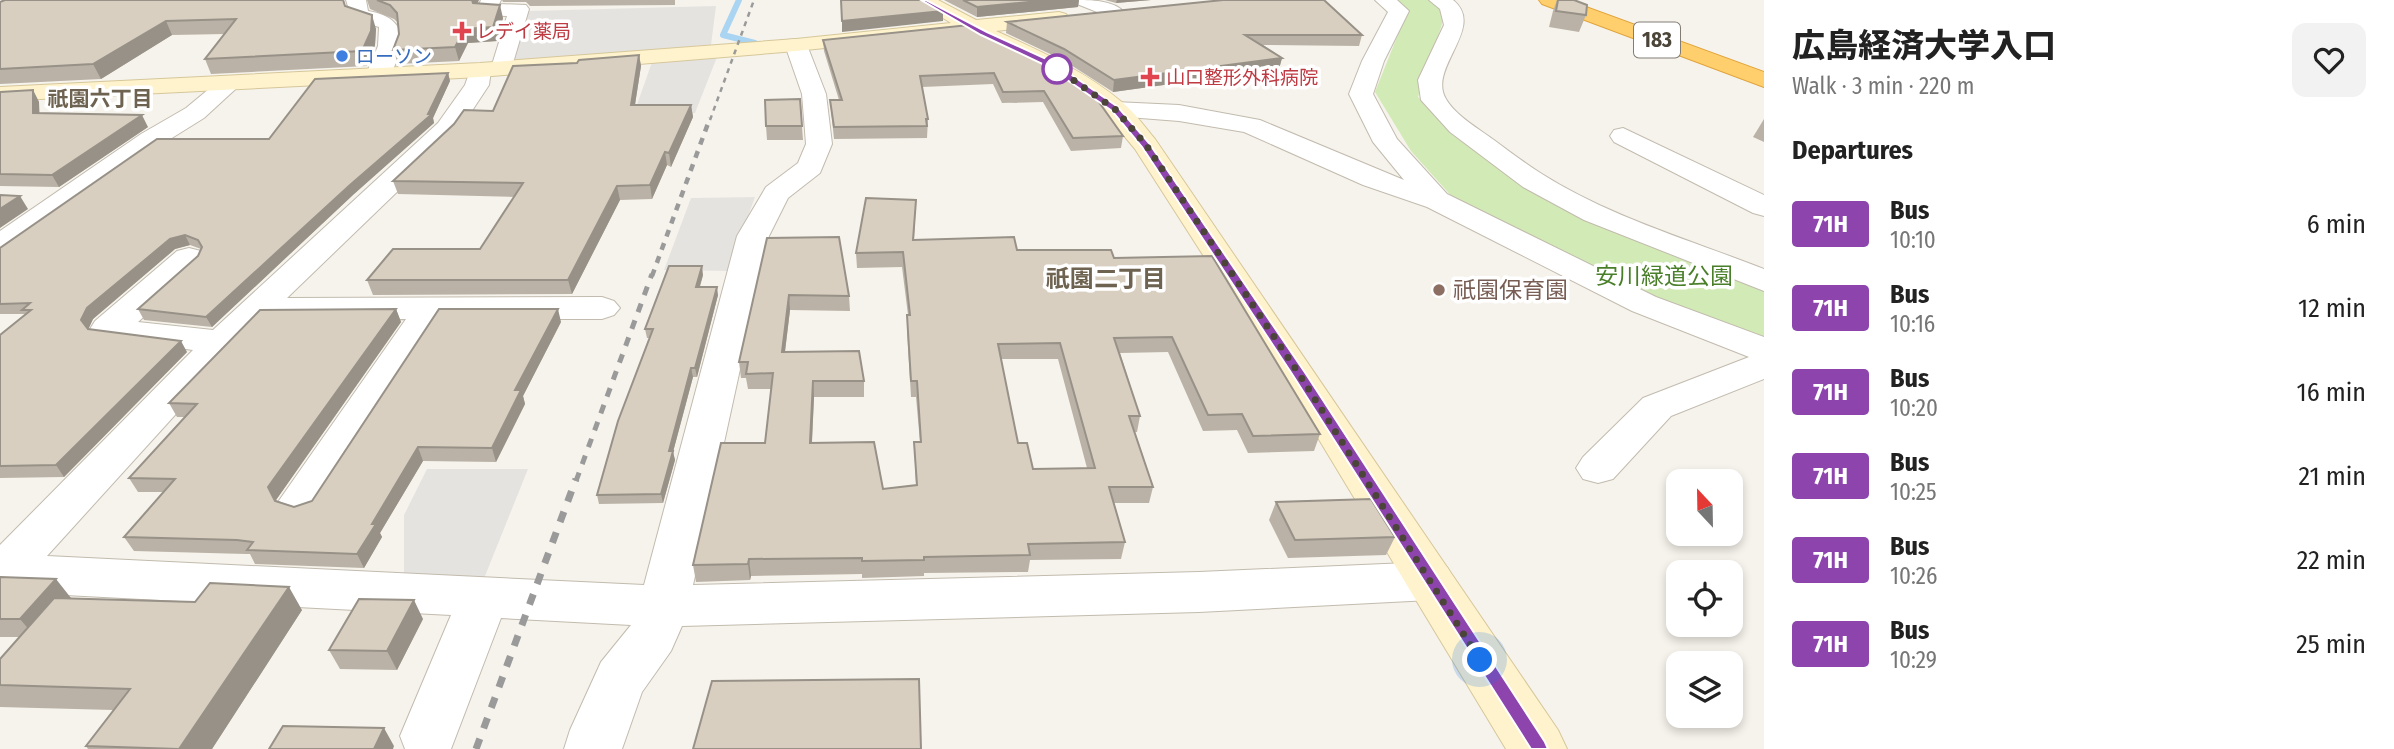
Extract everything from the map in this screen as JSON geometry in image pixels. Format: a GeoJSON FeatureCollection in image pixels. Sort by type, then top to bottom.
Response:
{"type":"FeatureCollection","features":[{"type":"Feature","properties":{"kind":"highway","name":"183"},"geometry":{"type":"LineString","coordinates":[[1549,0],[1763,80]]}},
{"type":"Feature","properties":{"kind":"street"},"geometry":{"type":"LineString","coordinates":[[356,0],[359,15],[383,20],[389,25],[391,36],[377,77]]}},
{"type":"Feature","properties":{"kind":"street"},"geometry":{"type":"LineString","coordinates":[[1,574],[221,342],[447,129],[491,69],[519,9],[486,11],[491,0]]}},
{"type":"Feature","properties":{"kind":"street"},"geometry":{"type":"LineString","coordinates":[[924,0],[972,27],[1050,64],[1115,109],[1146,145],[1299,374],[1538,749]]}},
{"type":"Feature","properties":{"kind":"street"},"geometry":{"type":"LineString","coordinates":[[1084,0],[1114,12]]}},
{"type":"Feature","properties":{"kind":"street"},"geometry":{"type":"LineString","coordinates":[[1385,0],[1399,11],[1373,61],[1361,94],[1386,142],[1437,200]]}},
{"type":"Feature","properties":{"kind":"street"},"geometry":{"type":"LineString","coordinates":[[1439,0],[1449,6],[1454,25],[1430,80],[1433,100],[1459,127],[1533,181],[1595,214],[1764,281]]}},
{"type":"Feature","properties":{"kind":"street"},"geometry":{"type":"LineString","coordinates":[[0,94],[377,77],[491,69],[796,46],[1139,10]]}},
{"type":"Feature","properties":{"kind":"street"},"geometry":{"type":"LineString","coordinates":[[593,749],[598,730],[620,680],[653,636],[663,606],[753,236],[776,193],[810,167],[818,144],[814,94],[796,46]]}},
{"type":"Feature","properties":{"kind":"street"},"geometry":{"type":"LineString","coordinates":[[0,246],[150,140],[195,113],[229,84]]}},
{"type":"Feature","properties":{"kind":"street"},"geometry":{"type":"LineString","coordinates":[[1115,109],[1180,113],[1251,124],[1373,179],[1437,200],[1644,304],[1764,350]]}},
{"type":"Feature","properties":{"kind":"street"},"geometry":{"type":"LineString","coordinates":[[1623,136],[1764,207]]}},
{"type":"Feature","properties":{"kind":"street"},"geometry":{"type":"LineString","coordinates":[[27,198],[67,199]]}},
{"type":"Feature","properties":{"kind":"street"},"geometry":{"type":"LineString","coordinates":[[189,258],[108,330],[221,342]]}},
{"type":"Feature","properties":{"kind":"street"},"geometry":{"type":"LineString","coordinates":[[255,309],[602,308]]}},
{"type":"Feature","properties":{"kind":"street"},"geometry":{"type":"LineString","coordinates":[[301,502],[432,309]]}},
{"type":"Feature","properties":{"kind":"street"},"geometry":{"type":"LineString","coordinates":[[1598,468],[1657,407],[1764,365]]}},
{"type":"Feature","properties":{"kind":"street"},"geometry":{"type":"LineString","coordinates":[[1,574],[663,606],[1199,592],[1430,581]]}},
{"type":"Feature","properties":{"kind":"street"},"geometry":{"type":"LineString","coordinates":[[428,736],[484,597]]}},
{"type":"Feature","properties":{"kind":"green space","name":"安川緑道公園"},"geometry":{"type":"Polygon","coordinates":[[[1396,0],[1431,0],[1443,7],[1442,24],[1418,97],[1483,155],[1764,286],[1764,339],[1654,301],[1454,199],[1411,151],[1375,92],[1407,12],[1396,0]]]}},
{"type":"Feature","properties":{"kind":"shaded area"},"geometry":{"type":"Polygon","coordinates":[[[716,6],[711,45],[514,61],[527,11],[716,6]]]}},
{"type":"Feature","properties":{"kind":"shaded area"},"geometry":{"type":"Polygon","coordinates":[[[717,57],[695,113],[634,113],[652,62],[717,57]]]}},
{"type":"Feature","properties":{"kind":"shaded area"},"geometry":{"type":"Polygon","coordinates":[[[755,197],[728,271],[664,270],[691,198],[755,197]]]}},
{"type":"Feature","properties":{"kind":"shaded area"},"geometry":{"type":"Polygon","coordinates":[[[427,469],[528,469],[483,581],[404,577],[404,515],[427,469]]]}},
{"type":"Feature","properties":{"kind":"building"},"geometry":{"type":"Polygon","coordinates":[[[343,0],[345,6],[372,15],[371,31],[362,51],[205,59],[236,19],[166,21],[93,64],[0,69],[0,2],[343,0]]]}},
{"type":"Feature","properties":{"kind":"building"},"geometry":{"type":"Polygon","coordinates":[[[377,0],[472,0],[473,3],[500,5],[493,27],[465,29],[455,47],[393,50],[399,34],[397,13],[390,5],[377,0]]]}},
{"type":"Feature","properties":{"kind":"building"},"geometry":{"type":"Polygon","coordinates":[[[841,0],[926,0],[943,11],[842,21],[841,0]]]}},
{"type":"Feature","properties":{"kind":"building"},"geometry":{"type":"Polygon","coordinates":[[[963,0],[1050,0],[977,7],[963,0]]]}},
{"type":"Feature","properties":{"kind":"building"},"geometry":{"type":"Polygon","coordinates":[[[1223,0],[1324,0],[1362,35],[1245,35],[1282,58],[1114,80],[1064,49],[1007,22],[1223,0]]]}},
{"type":"Feature","properties":{"kind":"building"},"geometry":{"type":"Polygon","coordinates":[[[1558,0],[1574,0],[1587,5],[1586,15],[1556,11],[1558,0]]]}},
{"type":"Feature","properties":{"kind":"building"},"geometry":{"type":"Polygon","coordinates":[[[969,25],[1042,60],[1096,98],[1123,136],[1073,138],[1044,91],[1003,92],[994,73],[920,76],[927,126],[834,127],[830,100],[842,100],[823,40],[969,25]]]}},
{"type":"Feature","properties":{"kind":"building"},"geometry":{"type":"Polygon","coordinates":[[[639,55],[631,105],[691,105],[669,153],[665,152],[650,185],[617,186],[568,280],[367,280],[393,249],[480,249],[523,183],[393,181],[454,124],[464,110],[493,111],[513,66],[577,63],[579,60],[639,55]]]}},
{"type":"Feature","properties":{"kind":"building"},"geometry":{"type":"Polygon","coordinates":[[[448,73],[428,114],[432,114],[206,317],[138,309],[198,256],[202,247],[198,240],[185,235],[170,239],[87,308],[81,320],[88,329],[181,341],[56,465],[0,466],[0,335],[31,310],[22,310],[30,303],[0,304],[0,248],[157,139],[269,139],[315,79],[448,73]]]}},
{"type":"Feature","properties":{"kind":"building"},"geometry":{"type":"Polygon","coordinates":[[[33,90],[33,113],[142,115],[52,175],[0,174],[0,92],[33,90]]]}},
{"type":"Feature","properties":{"kind":"building"},"geometry":{"type":"Polygon","coordinates":[[[800,99],[802,126],[766,126],[765,100],[800,99]]]}},
{"type":"Feature","properties":{"kind":"building"},"geometry":{"type":"Polygon","coordinates":[[[0,195],[20,196],[0,209],[0,195]]]}},
{"type":"Feature","properties":{"kind":"building"},"geometry":{"type":"Polygon","coordinates":[[[866,198],[916,200],[913,240],[1014,237],[1017,250],[1111,250],[1114,258],[1212,256],[1320,434],[1253,436],[1242,414],[1208,415],[1172,337],[1114,338],[1140,416],[1129,416],[1153,487],[1109,487],[1125,542],[1028,544],[1030,555],[862,561],[862,558],[749,559],[748,564],[693,565],[721,443],[765,443],[773,373],[746,374],[748,362],[739,362],[767,238],[839,237],[849,296],[789,295],[782,352],[859,351],[864,381],[813,381],[810,443],[874,442],[883,489],[917,485],[914,442],[921,442],[917,381],[911,381],[907,315],[910,315],[903,252],[856,253],[866,198]],[[1060,343],[998,344],[1018,443],[1027,443],[1033,469],[1095,468],[1060,343]]]}},
{"type":"Feature","properties":{"kind":"building"},"geometry":{"type":"Polygon","coordinates":[[[669,266],[702,266],[696,287],[717,287],[695,368],[691,368],[669,451],[673,451],[661,494],[597,495],[618,421],[653,329],[645,329],[669,266]]]}},
{"type":"Feature","properties":{"kind":"building"},"geometry":{"type":"Polygon","coordinates":[[[396,309],[268,487],[275,501],[294,507],[312,501],[439,309],[558,309],[515,390],[521,390],[492,448],[418,447],[357,554],[247,550],[253,542],[237,540],[124,537],[175,479],[129,478],[197,404],[169,403],[260,310],[396,309]]]}},
{"type":"Feature","properties":{"kind":"building"},"geometry":{"type":"Polygon","coordinates":[[[1371,499],[1395,537],[1295,540],[1276,502],[1371,499]]]}},
{"type":"Feature","properties":{"kind":"building"},"geometry":{"type":"Polygon","coordinates":[[[0,577],[56,579],[20,619],[0,619],[0,577]]]}},
{"type":"Feature","properties":{"kind":"building"},"geometry":{"type":"Polygon","coordinates":[[[210,583],[289,587],[179,749],[86,746],[130,689],[0,685],[0,659],[54,598],[195,602],[210,583]]]}},
{"type":"Feature","properties":{"kind":"building"},"geometry":{"type":"Polygon","coordinates":[[[359,599],[414,600],[387,651],[329,650],[359,599]]]}},
{"type":"Feature","properties":{"kind":"building"},"geometry":{"type":"Polygon","coordinates":[[[919,679],[921,749],[693,749],[712,681],[919,679]]]}},
{"type":"Feature","properties":{"kind":"building"},"geometry":{"type":"Polygon","coordinates":[[[283,726],[384,728],[374,749],[269,749],[283,726]]]}},
{"type":"Feature","properties":{"kind":"waterway"},"geometry":{"type":"LineString","coordinates":[[739,0],[723,35],[755,43]]}},
{"type":"Feature","properties":{"kind":"railway"},"geometry":{"type":"LineString","coordinates":[[710,120],[754,0]]}},
{"type":"Feature","properties":{"kind":"railway"},"geometry":{"type":"LineString","coordinates":[[652,276],[710,118]]}},
{"type":"Feature","properties":{"kind":"railway"},"geometry":{"type":"LineString","coordinates":[[576,481],[652,274]]}},
{"type":"Feature","properties":{"kind":"railway"},"geometry":{"type":"LineString","coordinates":[[476,749],[576,479]]}},
{"type":"Feature","properties":{"kind":"bus line","name":"71H"},"geometry":{"type":"LineString","coordinates":[[924,0],[984,33],[1050,64],[1115,109],[1146,145],[1299,374],[1538,749]]}},
{"type":"Feature","properties":{"kind":"place","name":"レデイ薬局"},"geometry":{"type":"Point","coordinates":[462,31]}},
{"type":"Feature","properties":{"kind":"place","name":"ローソン"},"geometry":{"type":"Point","coordinates":[342,56]}},
{"type":"Feature","properties":{"kind":"place","name":"山口整形外科病院"},"geometry":{"type":"Point","coordinates":[1150,77]}},
{"type":"Feature","properties":{"kind":"place","name":"祇園保育園"},"geometry":{"type":"Point","coordinates":[1439,290]}},
{"type":"Feature","properties":{"kind":"district","name":"祇園六丁目"},"geometry":{"type":"Point","coordinates":[100,99]}},
{"type":"Feature","properties":{"kind":"district","name":"祇園二丁目"},"geometry":{"type":"Point","coordinates":[1106,279]}},
{"type":"Feature","properties":{"kind":"route"},"geometry":{"type":"LineString","coordinates":[[1057,69],[1050,64],[1115,109],[1146,145],[1299,374],[1480,660]]}}]}
